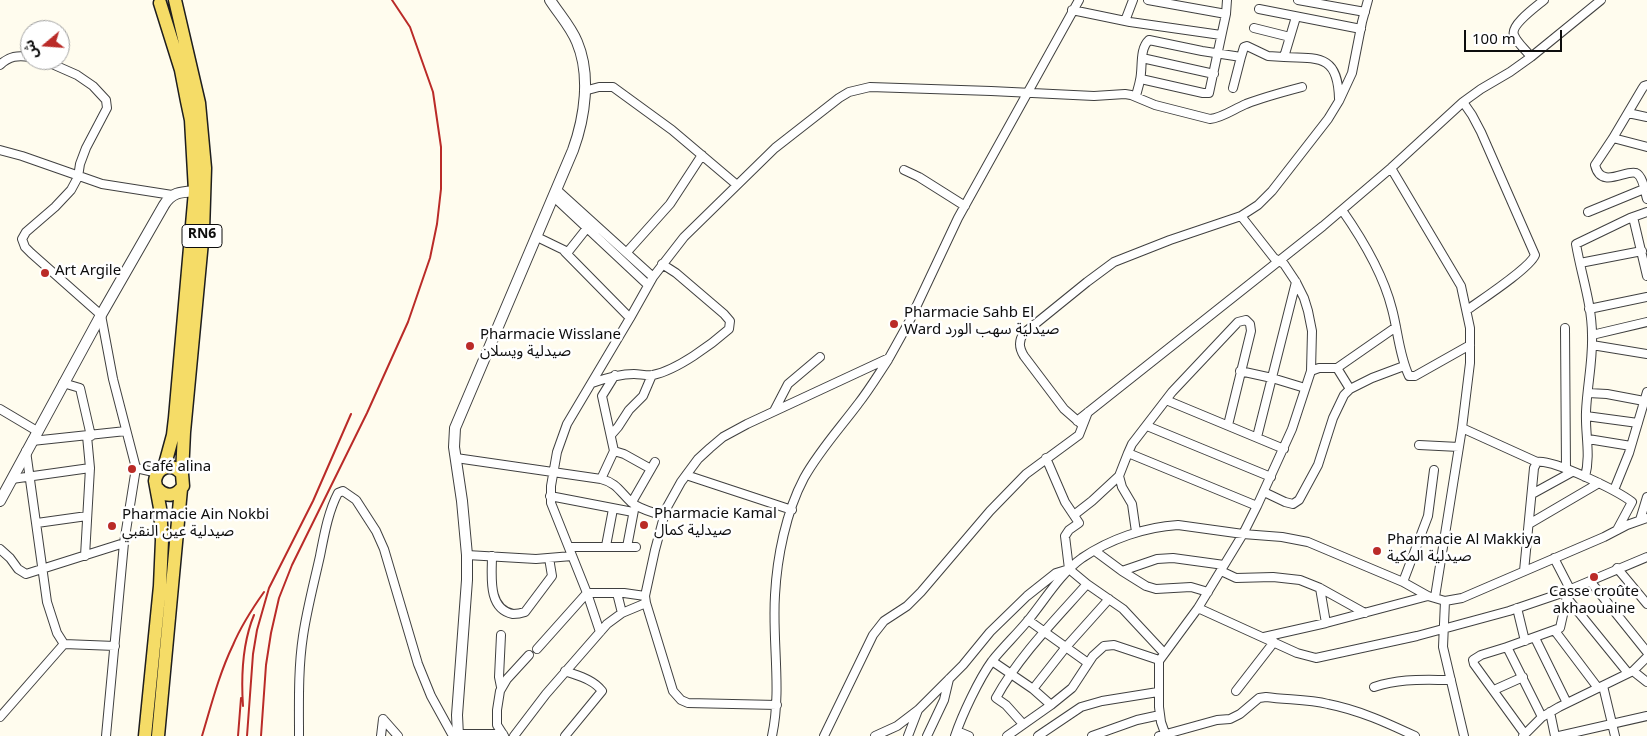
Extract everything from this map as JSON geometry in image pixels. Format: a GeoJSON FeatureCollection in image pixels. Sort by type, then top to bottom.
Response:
{"type":"FeatureCollection","features":[{"type":"Feature","properties":{"kind":"main road","name":"RN6"},"geometry":{"type":"LineString","coordinates":[[145,736],[160,586],[162,540],[158,489],[155,481],[161,470],[173,435],[195,191],[189,110],[166,1]]}},
{"type":"Feature","properties":{"kind":"main road","name":"RN6"},"geometry":{"type":"LineString","coordinates":[[158,736],[181,489],[184,482],[182,474],[185,425],[203,231],[205,168],[199,103],[166,1]]}},
{"type":"Feature","properties":{"kind":"main road"},"geometry":{"type":"LineString","coordinates":[[161,470],[172,467],[182,474]]}},
{"type":"Feature","properties":{"kind":"main road"},"geometry":{"type":"LineString","coordinates":[[158,489],[169,495],[178,493],[181,489]]}},
{"type":"Feature","properties":{"kind":"street"},"geometry":{"type":"LineString","coordinates":[[455,735],[467,580],[467,555],[454,436],[459,417],[537,237],[578,136],[581,123],[584,91],[581,52],[564,20],[550,0]]}},
{"type":"Feature","properties":{"kind":"street"},"geometry":{"type":"LineString","coordinates":[[772,736],[777,705],[775,594],[781,546],[804,478],[814,461],[863,398],[889,358],[909,322],[965,206],[1079,0]]}},
{"type":"Feature","properties":{"kind":"street"},"geometry":{"type":"LineString","coordinates":[[1125,21],[1133,0]]}},
{"type":"Feature","properties":{"kind":"street"},"geometry":{"type":"LineString","coordinates":[[1148,0],[1226,14]]}},
{"type":"Feature","properties":{"kind":"street"},"geometry":{"type":"LineString","coordinates":[[1140,79],[1208,93],[1211,90],[1227,0]]}},
{"type":"Feature","properties":{"kind":"street"},"geometry":{"type":"LineString","coordinates":[[1298,0],[1365,12]]}},
{"type":"Feature","properties":{"kind":"street"},"geometry":{"type":"LineString","coordinates":[[1080,423],[1064,408],[1022,353],[1020,339],[1024,333],[1114,262],[1170,240],[1241,216],[1258,205],[1272,191],[1328,119],[1339,101],[1352,73],[1368,0]]}},
{"type":"Feature","properties":{"kind":"street"},"geometry":{"type":"LineString","coordinates":[[1531,57],[1518,41],[1513,31],[1517,24],[1544,0]]}},
{"type":"Feature","properties":{"kind":"street"},"geometry":{"type":"LineString","coordinates":[[824,736],[877,629],[884,621],[907,606],[922,592],[990,511],[1026,474],[1079,434],[1080,423],[1088,412],[1137,371],[1342,210],[1463,102],[1531,57],[1601,0]]}},
{"type":"Feature","properties":{"kind":"street"},"geometry":{"type":"LineString","coordinates":[[1259,9],[1361,29]]}},
{"type":"Feature","properties":{"kind":"street"},"geometry":{"type":"LineString","coordinates":[[1072,10],[1125,21],[1220,35]]}},
{"type":"Feature","properties":{"kind":"street"},"geometry":{"type":"LineString","coordinates":[[1284,57],[1296,17]]}},
{"type":"Feature","properties":{"kind":"street"},"geometry":{"type":"LineString","coordinates":[[1254,28],[1290,37]]}},
{"type":"Feature","properties":{"kind":"street"},"geometry":{"type":"LineString","coordinates":[[1136,96],[1142,58],[1149,40],[1241,56]]}},
{"type":"Feature","properties":{"kind":"street"},"geometry":{"type":"LineString","coordinates":[[1233,88],[1244,47],[1247,46],[1268,56],[1325,61],[1335,72],[1339,85],[1339,101]]}},
{"type":"Feature","properties":{"kind":"street"},"geometry":{"type":"LineString","coordinates":[[0,65],[6,59],[20,55]]}},
{"type":"Feature","properties":{"kind":"street"},"geometry":{"type":"LineString","coordinates":[[1142,58],[1214,74]]}},
{"type":"Feature","properties":{"kind":"street"},"geometry":{"type":"LineString","coordinates":[[66,70],[93,86],[106,100],[105,115],[86,148],[80,164],[78,177],[71,190],[26,232],[22,239],[25,247],[31,253],[101,315],[113,379],[136,468],[124,543],[106,736]]}},
{"type":"Feature","properties":{"kind":"street"},"geometry":{"type":"LineString","coordinates":[[1647,85],[1642,89],[1595,165],[1596,170],[1604,176],[1635,173],[1640,177],[1647,199]]}},
{"type":"Feature","properties":{"kind":"street"},"geometry":{"type":"LineString","coordinates":[[584,91],[599,87],[613,87],[642,107],[737,185]]}},
{"type":"Feature","properties":{"kind":"street"},"geometry":{"type":"LineString","coordinates":[[600,632],[551,503],[553,471],[560,438],[652,277],[684,237],[775,148],[839,98],[857,89],[870,87],[1094,96],[1125,94],[1136,96],[1155,105],[1210,119],[1274,94],[1302,87]]}},
{"type":"Feature","properties":{"kind":"street"},"geometry":{"type":"LineString","coordinates":[[1463,102],[1472,114],[1481,132],[1535,254],[1533,260],[1510,279],[1467,310]]}},
{"type":"Feature","properties":{"kind":"street"},"geometry":{"type":"LineString","coordinates":[[1628,113],[1647,117]]}},
{"type":"Feature","properties":{"kind":"street"},"geometry":{"type":"LineString","coordinates":[[1613,138],[1647,147]]}},
{"type":"Feature","properties":{"kind":"street"},"geometry":{"type":"LineString","coordinates":[[0,150],[102,184],[172,195],[180,192],[195,191]]}},
{"type":"Feature","properties":{"kind":"street"},"geometry":{"type":"LineString","coordinates":[[627,252],[670,204],[702,155]]}},
{"type":"Feature","properties":{"kind":"street"},"geometry":{"type":"LineString","coordinates":[[1390,168],[1461,286],[1470,328],[1470,363],[1462,428],[1432,597]]}},
{"type":"Feature","properties":{"kind":"street"},"geometry":{"type":"LineString","coordinates":[[904,170],[919,177],[965,206]]}},
{"type":"Feature","properties":{"kind":"street"},"geometry":{"type":"LineString","coordinates":[[1588,212],[1644,188]]}},
{"type":"Feature","properties":{"kind":"street"},"geometry":{"type":"LineString","coordinates":[[555,193],[587,228],[648,285]]}},
{"type":"Feature","properties":{"kind":"street"},"geometry":{"type":"LineString","coordinates":[[555,193],[627,252],[652,277]]}},
{"type":"Feature","properties":{"kind":"street"},"geometry":{"type":"LineString","coordinates":[[0,501],[101,315],[164,205],[172,195]]}},
{"type":"Feature","properties":{"kind":"street"},"geometry":{"type":"LineString","coordinates":[[1342,210],[1368,252],[1388,293],[1404,366],[1409,376],[1415,376],[1470,345]]}},
{"type":"Feature","properties":{"kind":"street"},"geometry":{"type":"LineString","coordinates":[[1585,477],[1588,463],[1586,416],[1592,335],[1590,309],[1576,244],[1647,212]]}},
{"type":"Feature","properties":{"kind":"street"},"geometry":{"type":"LineString","coordinates":[[1241,216],[1274,258],[1284,264],[1296,282],[1308,312],[1312,331],[1311,371],[1292,430],[1243,534],[1198,608],[1162,656],[1158,667],[1158,692],[1163,735],[1236,716],[1259,698],[1266,697],[1319,702],[1336,706],[1379,719],[1415,736]]}},
{"type":"Feature","properties":{"kind":"street"},"geometry":{"type":"LineString","coordinates":[[1633,217],[1647,276]]}},
{"type":"Feature","properties":{"kind":"street"},"geometry":{"type":"LineString","coordinates":[[565,252],[570,251],[587,228]]}},
{"type":"Feature","properties":{"kind":"street"},"geometry":{"type":"LineString","coordinates":[[537,237],[565,252],[630,318]]}},
{"type":"Feature","properties":{"kind":"street"},"geometry":{"type":"LineString","coordinates":[[1580,263],[1642,251]]}},
{"type":"Feature","properties":{"kind":"street"},"geometry":{"type":"LineString","coordinates":[[592,383],[615,375],[652,375],[679,365],[729,329],[731,324],[724,314],[693,286],[662,264]]}},
{"type":"Feature","properties":{"kind":"street"},"geometry":{"type":"LineString","coordinates":[[1257,437],[1296,282]]}},
{"type":"Feature","properties":{"kind":"street"},"geometry":{"type":"LineString","coordinates":[[1590,309],[1647,296]]}},
{"type":"Feature","properties":{"kind":"street"},"geometry":{"type":"LineString","coordinates":[[1074,515],[1119,476],[1132,444],[1166,400],[1238,322],[1246,320],[1250,324],[1251,331],[1228,425]]}},
{"type":"Feature","properties":{"kind":"street"},"geometry":{"type":"LineString","coordinates":[[1592,335],[1647,322]]}},
{"type":"Feature","properties":{"kind":"street"},"geometry":{"type":"LineString","coordinates":[[1311,371],[1319,368],[1337,368],[1396,327]]}},
{"type":"Feature","properties":{"kind":"street"},"geometry":{"type":"LineString","coordinates":[[1566,328],[1569,470]]}},
{"type":"Feature","properties":{"kind":"street"},"geometry":{"type":"LineString","coordinates":[[1592,345],[1647,354]]}},
{"type":"Feature","properties":{"kind":"street"},"geometry":{"type":"LineString","coordinates":[[774,411],[788,384],[820,357]]}},
{"type":"Feature","properties":{"kind":"street"},"geometry":{"type":"LineString","coordinates":[[777,705],[688,703],[681,700],[672,688],[646,599],[654,550],[664,516],[673,495],[686,474],[698,460],[723,438],[774,411],[889,358]]}},
{"type":"Feature","properties":{"kind":"street"},"geometry":{"type":"LineString","coordinates":[[1264,492],[1293,504],[1299,500],[1318,465],[1333,418],[1344,395],[1372,378],[1404,366]]}},
{"type":"Feature","properties":{"kind":"street"},"geometry":{"type":"LineString","coordinates":[[1337,368],[1350,390]]}},
{"type":"Feature","properties":{"kind":"street"},"geometry":{"type":"LineString","coordinates":[[1240,371],[1305,388]]}},
{"type":"Feature","properties":{"kind":"street"},"geometry":{"type":"LineString","coordinates":[[600,479],[614,451],[602,396],[615,375]]}},
{"type":"Feature","properties":{"kind":"street"},"geometry":{"type":"LineString","coordinates":[[611,435],[643,396],[652,375]]}},
{"type":"Feature","properties":{"kind":"street"},"geometry":{"type":"LineString","coordinates":[[63,383],[80,388],[89,436],[90,468],[85,556]]}},
{"type":"Feature","properties":{"kind":"street"},"geometry":{"type":"LineString","coordinates":[[1614,490],[1631,446],[1647,392]]}},
{"type":"Feature","properties":{"kind":"street"},"geometry":{"type":"LineString","coordinates":[[1588,393],[1607,394],[1644,401]]}},
{"type":"Feature","properties":{"kind":"street"},"geometry":{"type":"LineString","coordinates":[[1166,400],[1284,449]]}},
{"type":"Feature","properties":{"kind":"street"},"geometry":{"type":"LineString","coordinates":[[0,409],[37,431]]}},
{"type":"Feature","properties":{"kind":"street"},"geometry":{"type":"LineString","coordinates":[[1586,416],[1638,423]]}},
{"type":"Feature","properties":{"kind":"street"},"geometry":{"type":"LineString","coordinates":[[1147,426],[1271,477]]}},
{"type":"Feature","properties":{"kind":"street"},"geometry":{"type":"LineString","coordinates":[[969,736],[956,733],[977,687],[992,661],[1069,569],[1095,551],[1136,532],[1178,525],[1282,537],[1308,542],[1403,582],[1432,597],[1445,600],[1462,598],[1644,519],[1646,501],[1632,502],[1614,490],[1569,470],[1543,461],[1537,462],[1462,428]]}},
{"type":"Feature","properties":{"kind":"street"},"geometry":{"type":"LineString","coordinates":[[32,441],[126,431]]}},
{"type":"Feature","properties":{"kind":"street"},"geometry":{"type":"LineString","coordinates":[[1588,439],[1631,446]]}},
{"type":"Feature","properties":{"kind":"street"},"geometry":{"type":"LineString","coordinates":[[1419,445],[1459,447]]}},
{"type":"Feature","properties":{"kind":"street"},"geometry":{"type":"LineString","coordinates":[[614,451],[653,466],[633,506],[627,547]]}},
{"type":"Feature","properties":{"kind":"street"},"geometry":{"type":"LineString","coordinates":[[26,452],[50,616],[56,633],[64,644]]}},
{"type":"Feature","properties":{"kind":"street"},"geometry":{"type":"LineString","coordinates":[[1128,453],[1257,506]]}},
{"type":"Feature","properties":{"kind":"street"},"geometry":{"type":"LineString","coordinates":[[456,458],[600,479],[613,483],[633,506]]}},
{"type":"Feature","properties":{"kind":"street"},"geometry":{"type":"LineString","coordinates":[[1046,458],[1065,502],[1079,523],[1068,531],[1065,538],[1069,569]]}},
{"type":"Feature","properties":{"kind":"street"},"geometry":{"type":"LineString","coordinates":[[1524,571],[1534,468],[1537,462]]}},
{"type":"Feature","properties":{"kind":"street"},"geometry":{"type":"LineString","coordinates":[[12,479],[90,468]]}},
{"type":"Feature","properties":{"kind":"street"},"geometry":{"type":"LineString","coordinates":[[136,468],[161,470]]}},
{"type":"Feature","properties":{"kind":"street"},"geometry":{"type":"LineString","coordinates":[[1403,582],[1428,516],[1434,470]]}},
{"type":"Feature","properties":{"kind":"street"},"geometry":{"type":"LineString","coordinates":[[1532,494],[1569,470]]}},
{"type":"Feature","properties":{"kind":"street"},"geometry":{"type":"LineString","coordinates":[[686,474],[792,510]]}},
{"type":"Feature","properties":{"kind":"street"},"geometry":{"type":"LineString","coordinates":[[1119,476],[1122,487],[1132,504],[1136,532]]}},
{"type":"Feature","properties":{"kind":"street"},"geometry":{"type":"LineString","coordinates":[[1529,524],[1599,484]]}},
{"type":"Feature","properties":{"kind":"street"},"geometry":{"type":"LineString","coordinates":[[299,736],[298,688],[306,616],[333,506],[338,493],[343,491],[356,500],[376,531],[384,550],[418,664],[431,696],[455,735]]}},
{"type":"Feature","properties":{"kind":"street"},"geometry":{"type":"LineString","coordinates":[[550,496],[613,509],[633,506],[664,516]]}},
{"type":"Feature","properties":{"kind":"street"},"geometry":{"type":"LineString","coordinates":[[1617,530],[1632,502]]}},
{"type":"Feature","properties":{"kind":"street"},"geometry":{"type":"LineString","coordinates":[[606,546],[613,509]]}},
{"type":"Feature","properties":{"kind":"street"},"geometry":{"type":"LineString","coordinates":[[37,523],[87,516]]}},
{"type":"Feature","properties":{"kind":"street"},"geometry":{"type":"LineString","coordinates":[[0,550],[10,558],[22,573],[30,574],[124,543]]}},
{"type":"Feature","properties":{"kind":"street"},"geometry":{"type":"LineString","coordinates":[[568,547],[636,547]]}},
{"type":"Feature","properties":{"kind":"street"},"geometry":{"type":"LineString","coordinates":[[1095,551],[1142,584],[1152,588],[1191,587],[1208,592]]}},
{"type":"Feature","properties":{"kind":"street"},"geometry":{"type":"LineString","coordinates":[[467,555],[536,559],[572,556]]}},
{"type":"Feature","properties":{"kind":"street"},"geometry":{"type":"LineString","coordinates":[[492,556],[492,587],[495,598],[501,608],[514,614],[525,612],[552,576],[549,558]]}},
{"type":"Feature","properties":{"kind":"street"},"geometry":{"type":"LineString","coordinates":[[1198,608],[1297,653],[1316,658],[1443,630],[1566,593],[1617,568],[1647,556]]}},
{"type":"Feature","properties":{"kind":"street"},"geometry":{"type":"LineString","coordinates":[[1122,571],[1157,559],[1173,558],[1223,568],[1236,578],[1272,577],[1294,579],[1320,588],[1365,613]]}},
{"type":"Feature","properties":{"kind":"street"},"geometry":{"type":"LineString","coordinates":[[1554,558],[1566,593],[1631,672],[1647,682]]}},
{"type":"Feature","properties":{"kind":"street"},"geometry":{"type":"LineString","coordinates":[[1617,568],[1647,604]]}},
{"type":"Feature","properties":{"kind":"street"},"geometry":{"type":"LineString","coordinates":[[1069,569],[1123,609],[1162,656]]}},
{"type":"Feature","properties":{"kind":"street"},"geometry":{"type":"LineString","coordinates":[[875,736],[897,726],[918,710],[971,656],[990,632],[1027,596],[1056,573],[1069,569]]}},
{"type":"Feature","properties":{"kind":"street"},"geometry":{"type":"LineString","coordinates":[[1590,581],[1647,652]]}},
{"type":"Feature","properties":{"kind":"street"},"geometry":{"type":"LineString","coordinates":[[1023,724],[1006,705],[996,698],[1010,674],[1087,584]]}},
{"type":"Feature","properties":{"kind":"street"},"geometry":{"type":"LineString","coordinates":[[1320,588],[1326,623]]}},
{"type":"Feature","properties":{"kind":"street"},"geometry":{"type":"LineString","coordinates":[[617,593],[622,613]]}},
{"type":"Feature","properties":{"kind":"street"},"geometry":{"type":"LineString","coordinates":[[536,649],[586,594],[624,593],[646,599]]}},
{"type":"Feature","properties":{"kind":"street"},"geometry":{"type":"LineString","coordinates":[[1566,593],[1561,627],[1555,631],[1481,655],[1474,660],[1474,664],[1494,690],[1523,735],[1542,717],[1566,703],[1631,672],[1647,657]]}},
{"type":"Feature","properties":{"kind":"street"},"geometry":{"type":"LineString","coordinates":[[1264,637],[1432,597]]}},
{"type":"Feature","properties":{"kind":"street"},"geometry":{"type":"LineString","coordinates":[[514,736],[565,671],[607,624],[646,599]]}},
{"type":"Feature","properties":{"kind":"street"},"geometry":{"type":"LineString","coordinates":[[1033,689],[1066,647],[1109,599]]}},
{"type":"Feature","properties":{"kind":"street"},"geometry":{"type":"LineString","coordinates":[[1445,600],[1443,647],[1464,736]]}},
{"type":"Feature","properties":{"kind":"street"},"geometry":{"type":"LineString","coordinates":[[1517,608],[1525,641]]}},
{"type":"Feature","properties":{"kind":"street"},"geometry":{"type":"LineString","coordinates":[[1028,620],[1088,663]]}},
{"type":"Feature","properties":{"kind":"street"},"geometry":{"type":"LineString","coordinates":[[1555,631],[1601,687],[1615,736]]}},
{"type":"Feature","properties":{"kind":"street"},"geometry":{"type":"LineString","coordinates":[[501,635],[499,677],[502,687]]}},
{"type":"Feature","properties":{"kind":"street"},"geometry":{"type":"LineString","coordinates":[[1535,638],[1566,703]]}},
{"type":"Feature","properties":{"kind":"street"},"geometry":{"type":"LineString","coordinates":[[1236,692],[1274,642]]}},
{"type":"Feature","properties":{"kind":"street"},"geometry":{"type":"LineString","coordinates":[[64,644],[115,646]]}},
{"type":"Feature","properties":{"kind":"street"},"geometry":{"type":"LineString","coordinates":[[0,717],[64,644]]}},
{"type":"Feature","properties":{"kind":"street"},"geometry":{"type":"LineString","coordinates":[[1007,736],[1072,688],[1088,663],[1100,649],[1108,645],[1162,656]]}},
{"type":"Feature","properties":{"kind":"street"},"geometry":{"type":"LineString","coordinates":[[1507,647],[1542,717]]}},
{"type":"Feature","properties":{"kind":"street"},"geometry":{"type":"LineString","coordinates":[[503,735],[498,728],[497,720],[499,696],[507,679],[529,655]]}},
{"type":"Feature","properties":{"kind":"street"},"geometry":{"type":"LineString","coordinates":[[992,661],[1033,689],[1051,705]]}},
{"type":"Feature","properties":{"kind":"street"},"geometry":{"type":"LineString","coordinates":[[565,671],[586,679],[598,686],[602,691],[565,736]]}},
{"type":"Feature","properties":{"kind":"street"},"geometry":{"type":"LineString","coordinates":[[1494,690],[1523,677]]}},
{"type":"Feature","properties":{"kind":"street"},"geometry":{"type":"LineString","coordinates":[[927,736],[944,700],[949,678]]}},
{"type":"Feature","properties":{"kind":"street"},"geometry":{"type":"LineString","coordinates":[[1374,687],[1406,679],[1451,680]]}},
{"type":"Feature","properties":{"kind":"street"},"geometry":{"type":"LineString","coordinates":[[1038,736],[1081,707],[1102,701],[1158,692]]}},
{"type":"Feature","properties":{"kind":"street"},"geometry":{"type":"LineString","coordinates":[[908,736],[918,710]]}},
{"type":"Feature","properties":{"kind":"street"},"geometry":{"type":"LineString","coordinates":[[1550,712],[1557,736],[1647,716]]}},
{"type":"Feature","properties":{"kind":"street"},"geometry":{"type":"LineString","coordinates":[[1092,736],[1137,720],[1160,715]]}},
{"type":"Feature","properties":{"kind":"street"},"geometry":{"type":"LineString","coordinates":[[381,736],[383,719],[398,736]]}},
{"type":"Feature","properties":{"kind":"street"},"geometry":{"type":"LineString","coordinates":[[444,736],[503,735]]}},
{"type":"Feature","properties":{"kind":"railway"},"geometry":{"type":"LineString","coordinates":[[261,736],[266,665],[279,598],[292,565],[367,413],[408,322],[430,258],[437,224],[441,189],[441,147],[433,92],[410,27],[392,0]]}},
{"type":"Feature","properties":{"kind":"railway"},"geometry":{"type":"LineString","coordinates":[[247,736],[253,654],[257,630],[269,588],[313,501],[351,414]]}},
{"type":"Feature","properties":{"kind":"railway"},"geometry":{"type":"LineString","coordinates":[[202,736],[228,656],[243,624],[264,592]]}},
{"type":"Feature","properties":{"kind":"railway"},"geometry":{"type":"LineString","coordinates":[[243,706],[243,660],[247,637],[254,615]]}},
{"type":"Feature","properties":{"kind":"railway"},"geometry":{"type":"LineString","coordinates":[[238,736],[241,698]]}},
{"type":"Feature","properties":{"kind":"place","name":"Art Argile"},"geometry":{"type":"Point","coordinates":[45,273]}},
{"type":"Feature","properties":{"kind":"place","name":"Pharmacie Sahb El Ward صيدلية سهب الورد"},"geometry":{"type":"Point","coordinates":[894,324]}},
{"type":"Feature","properties":{"kind":"place","name":"Pharmacie Wisslane صيدلية ويسلان"},"geometry":{"type":"Point","coordinates":[470,346]}},
{"type":"Feature","properties":{"kind":"place","name":"Café alina"},"geometry":{"type":"Point","coordinates":[132,469]}},
{"type":"Feature","properties":{"kind":"place","name":"Pharmacie Kamal صيدلية كمال"},"geometry":{"type":"Point","coordinates":[644,525]}},
{"type":"Feature","properties":{"kind":"place","name":"Pharmacie Ain Nokbi صيدلية عين النقبي"},"geometry":{"type":"Point","coordinates":[112,526]}},
{"type":"Feature","properties":{"kind":"place","name":"Pharmacie Al Makkiya صيدلية المكية"},"geometry":{"type":"Point","coordinates":[1377,551]}},
{"type":"Feature","properties":{"kind":"place","name":"Casse croûte akhaouaine"},"geometry":{"type":"Point","coordinates":[1594,577]}}]}
